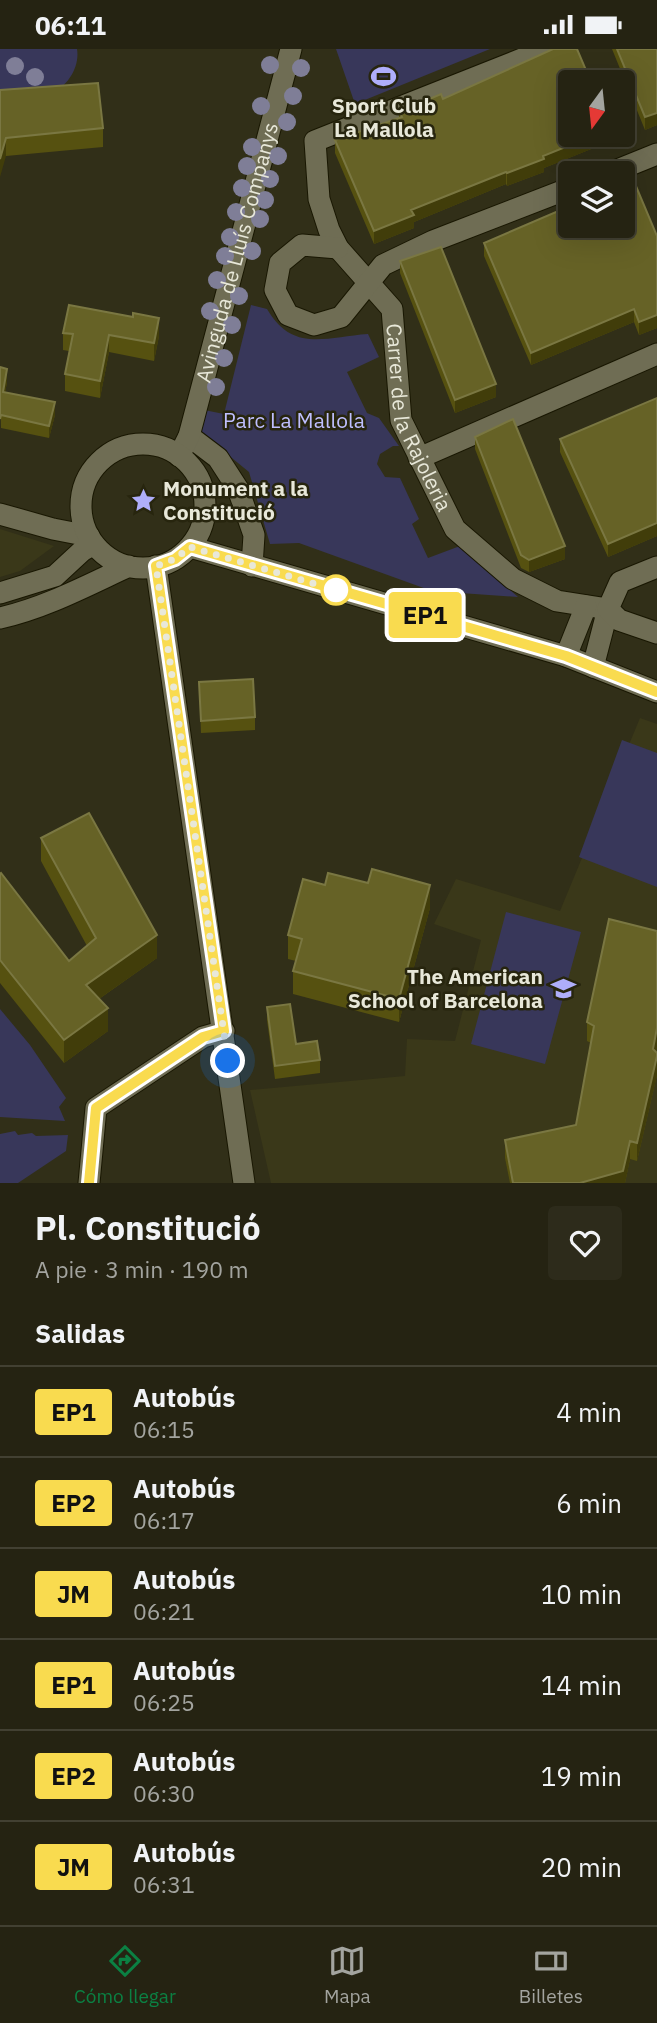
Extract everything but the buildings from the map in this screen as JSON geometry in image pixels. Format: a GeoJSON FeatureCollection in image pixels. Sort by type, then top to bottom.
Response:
{"type":"FeatureCollection","features":[{"type":"Feature","properties":{"kind":"street","name":"Avinguda de Lluís Companys"},"geometry":{"type":"LineString","coordinates":[[184,446],[290,49]]}},
{"type":"Feature","properties":{"kind":"street"},"geometry":{"type":"LineString","coordinates":[[368,283],[338,248],[319,199],[314,141],[547,49]]}},
{"type":"Feature","properties":{"kind":"street"},"geometry":{"type":"LineString","coordinates":[[635,162],[657,153]]}},
{"type":"Feature","properties":{"kind":"street"},"geometry":{"type":"LineString","coordinates":[[338,248],[302,246],[280,263],[275,290],[288,315],[314,325],[341,317],[383,265],[423,246],[558,193]]}},
{"type":"Feature","properties":{"kind":"street","name":"Carrer de la Rajoleria"},"geometry":{"type":"LineString","coordinates":[[368,283],[391,309],[401,420],[455,529],[513,579],[557,601],[608,609]]}},
{"type":"Feature","properties":{"kind":"street"},"geometry":{"type":"LineString","coordinates":[[419,458],[657,354]]}},
{"type":"Feature","properties":{"kind":"street"},"geometry":{"type":"LineString","coordinates":[[184,446],[205,499],[204,519],[190,547],[175,559],[156,566],[130,566],[110,558],[91,540],[82,518],[83,488],[92,471],[105,457],[122,447],[142,444],[184,446],[218,458],[238,489],[254,535],[252,566]]}},
{"type":"Feature","properties":{"kind":"street"},"geometry":{"type":"LineString","coordinates":[[0,514],[91,540]]}},
{"type":"Feature","properties":{"kind":"street"},"geometry":{"type":"LineString","coordinates":[[0,593],[55,576],[91,540]]}},
{"type":"Feature","properties":{"kind":"street"},"geometry":{"type":"LineString","coordinates":[[190,547],[566,656],[657,692]]}},
{"type":"Feature","properties":{"kind":"street"},"geometry":{"type":"LineString","coordinates":[[0,631],[9,616],[130,566]]}},
{"type":"Feature","properties":{"kind":"street"},"geometry":{"type":"LineString","coordinates":[[156,566],[244,1183]]}},
{"type":"Feature","properties":{"kind":"street"},"geometry":{"type":"LineString","coordinates":[[593,667],[608,609],[620,582],[657,567]]}},
{"type":"Feature","properties":{"kind":"street"},"geometry":{"type":"LineString","coordinates":[[566,656],[586,606]]}},
{"type":"Feature","properties":{"kind":"street"},"geometry":{"type":"LineString","coordinates":[[608,609],[619,619],[657,633]]}},
{"type":"Feature","properties":{"kind":"street"},"geometry":{"type":"LineString","coordinates":[[89,1183],[96,1108],[203,1037],[224,1031]]}},
{"type":"Feature","properties":{"kind":"shaded area"},"geometry":{"type":"Polygon","coordinates":[[[0,529],[54,546],[20,571],[0,577],[0,529]]]}},
{"type":"Feature","properties":{"kind":"shaded area","name":"The American School of Barcelona"},"geometry":{"type":"Polygon","coordinates":[[[640,718],[657,724],[657,1183],[271,1183],[250,1090],[405,1076],[407,1039],[455,1041],[481,940],[434,924],[456,879],[560,911],[640,718]]]}},
{"type":"Feature","properties":{"kind":"green space"},"geometry":{"type":"Polygon","coordinates":[[[0,49],[77,49],[77,63],[67,81],[51,94],[34,98],[0,99],[0,49]]]}},
{"type":"Feature","properties":{"kind":"green space","name":"Sport Club La Mallola"},"geometry":{"type":"Polygon","coordinates":[[[336,49],[490,49],[355,104],[336,49]]]}},
{"type":"Feature","properties":{"kind":"green space","name":"Parc La Mallola"},"geometry":{"type":"Polygon","coordinates":[[[251,305],[267,309],[277,323],[299,337],[324,339],[368,334],[379,357],[347,372],[367,413],[379,418],[399,446],[393,446],[380,454],[377,464],[385,477],[400,478],[419,519],[412,524],[428,558],[460,546],[518,597],[432,591],[299,543],[270,544],[249,472],[199,431],[204,410],[224,414],[251,305]]]}},
{"type":"Feature","properties":{"kind":"green space"},"geometry":{"type":"Polygon","coordinates":[[[622,740],[657,753],[657,887],[579,857],[622,740]]]}},
{"type":"Feature","properties":{"kind":"green space"},"geometry":{"type":"Polygon","coordinates":[[[506,912],[581,932],[545,1064],[471,1044],[506,912]]]}},
{"type":"Feature","properties":{"kind":"green space"},"geometry":{"type":"Polygon","coordinates":[[[0,1009],[30,1045],[66,1098],[59,1107],[65,1121],[0,1117],[0,1009]]]}},
{"type":"Feature","properties":{"kind":"green space"},"geometry":{"type":"Polygon","coordinates":[[[15,1131],[18,1135],[68,1135],[66,1151],[18,1183],[0,1183],[0,1134],[15,1131]]]}},
{"type":"Feature","properties":{"kind":"bus line","name":"EP1"},"geometry":{"type":"LineString","coordinates":[[89,1183],[96,1108],[203,1037],[224,1031],[156,566],[175,559],[190,547],[203,550],[566,656],[657,692]]}},
{"type":"Feature","properties":{"kind":"place","name":"Sport Club La Mallola"},"geometry":{"type":"Point","coordinates":[384,77]}},
{"type":"Feature","properties":{"kind":"place","name":"Monument a la Constitució"},"geometry":{"type":"Point","coordinates":[143,501]}},
{"type":"Feature","properties":{"kind":"place","name":"The American School of Barcelona"},"geometry":{"type":"Point","coordinates":[563,989]}},
{"type":"Feature","properties":{"kind":"route"},"geometry":{"type":"LineString","coordinates":[[228,1061],[156,566],[175,559],[190,547],[336,590]]}}]}
